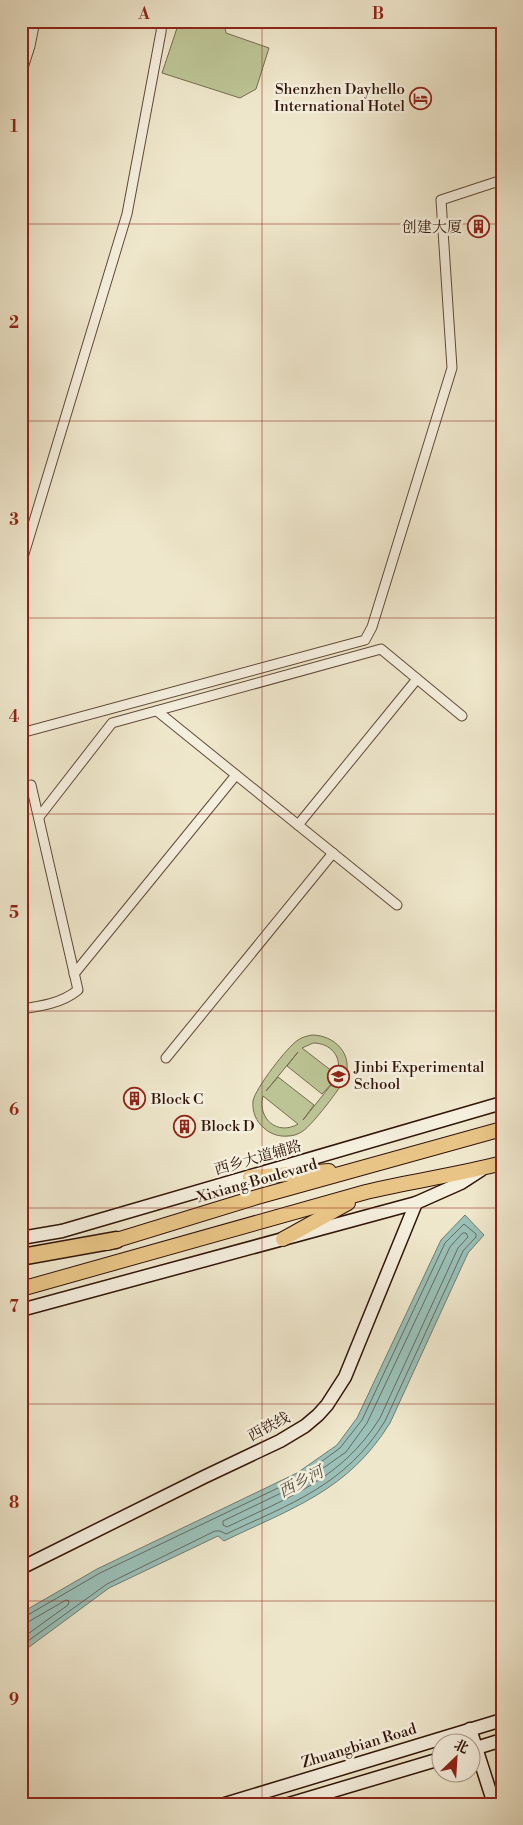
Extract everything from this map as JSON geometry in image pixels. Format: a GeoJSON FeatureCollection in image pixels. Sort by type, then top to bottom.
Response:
{"type":"FeatureCollection","features":[{"type":"Feature","properties":{"kind":"highway"},"geometry":{"type":"LineString","coordinates":[[21,1257],[116,1240]]}},
{"type":"Feature","properties":{"kind":"main road","name":"Xixiang Boulevard"},"geometry":{"type":"LineString","coordinates":[[21,1266],[116,1240],[257,1197],[502,1129]]}},
{"type":"Feature","properties":{"kind":"main road"},"geometry":{"type":"LineString","coordinates":[[21,1289],[366,1192],[405,1182],[502,1164]]}},
{"type":"Feature","properties":{"kind":"main road"},"geometry":{"type":"LineString","coordinates":[[250,1177],[362,1168]]}},
{"type":"Feature","properties":{"kind":"main road"},"geometry":{"type":"LineString","coordinates":[[283,1239],[366,1192]]}},
{"type":"Feature","properties":{"kind":"street"},"geometry":{"type":"LineString","coordinates":[[21,24],[35,21],[21,74]]}},
{"type":"Feature","properties":{"kind":"street"},"geometry":{"type":"LineString","coordinates":[[21,564],[127,214],[162,21]]}},
{"type":"Feature","properties":{"kind":"street"},"geometry":{"type":"LineString","coordinates":[[21,733],[365,640],[372,627],[452,368],[441,200],[502,180]]}},
{"type":"Feature","properties":{"kind":"street"},"geometry":{"type":"LineString","coordinates":[[39,817],[112,723],[380,649],[462,716]]}},
{"type":"Feature","properties":{"kind":"street"},"geometry":{"type":"LineString","coordinates":[[298,825],[417,679]]}},
{"type":"Feature","properties":{"kind":"street"},"geometry":{"type":"LineString","coordinates":[[157,711],[397,905]]}},
{"type":"Feature","properties":{"kind":"street"},"geometry":{"type":"LineString","coordinates":[[74,974],[236,775]]}},
{"type":"Feature","properties":{"kind":"street"},"geometry":{"type":"LineString","coordinates":[[21,1009],[42,1006],[67,998],[78,990],[32,785]]}},
{"type":"Feature","properties":{"kind":"street"},"geometry":{"type":"LineString","coordinates":[[166,1058],[333,853]]}},
{"type":"Feature","properties":{"kind":"street","name":"西乡大道辅路"},"geometry":{"type":"LineString","coordinates":[[21,1238],[62,1231],[502,1102]]}},
{"type":"Feature","properties":{"kind":"street"},"geometry":{"type":"LineString","coordinates":[[21,1310],[416,1203],[461,1183],[483,1168]]}},
{"type":"Feature","properties":{"kind":"street","name":"西铁线"},"geometry":{"type":"LineString","coordinates":[[21,1568],[280,1441],[305,1426],[318,1415],[327,1405],[345,1377],[416,1203]]}},
{"type":"Feature","properties":{"kind":"street","name":"Zhuangbian Road"},"geometry":{"type":"LineString","coordinates":[[225,1804],[502,1720]]}},
{"type":"Feature","properties":{"kind":"street"},"geometry":{"type":"LineString","coordinates":[[480,1747],[502,1740]]}},
{"type":"Feature","properties":{"kind":"street"},"geometry":{"type":"LineString","coordinates":[[289,1804],[430,1762]]}},
{"type":"Feature","properties":{"kind":"street"},"geometry":{"type":"LineString","coordinates":[[480,1767],[494,1804]]}},
{"type":"Feature","properties":{"kind":"green space"},"geometry":{"type":"Polygon","coordinates":[[[198,21],[224,21],[226,33],[269,48],[256,89],[240,98],[162,73],[178,25],[198,21]]]}},
{"type":"Feature","properties":{"kind":"green space"},"geometry":{"type":"Polygon","coordinates":[[[312,1035],[328,1038],[340,1048],[347,1061],[345,1078],[326,1106],[303,1131],[290,1136],[275,1135],[266,1130],[257,1119],[253,1105],[255,1095],[265,1078],[293,1044],[300,1039],[312,1035]],[[313,1043],[302,1048],[337,1075],[338,1062],[334,1052],[325,1045],[313,1043]],[[298,1052],[266,1091],[278,1077],[314,1105],[303,1120],[335,1080],[322,1094],[287,1066],[298,1052]],[[263,1096],[263,1112],[271,1123],[283,1128],[298,1124],[263,1096]]]}},
{"type":"Feature","properties":{"kind":"water","name":"西乡河"},"geometry":{"type":"Polygon","coordinates":[[[465,1215],[484,1235],[468,1253],[390,1423],[374,1446],[356,1465],[337,1482],[295,1507],[224,1541],[218,1536],[109,1588],[21,1653],[21,1613],[97,1569],[297,1473],[337,1445],[357,1418],[441,1240],[465,1215]]]}},
{"type":"Feature","properties":{"kind":"place","name":"Shenzhen Dayhello International Hotel"},"geometry":{"type":"Point","coordinates":[421,98]}},
{"type":"Feature","properties":{"kind":"place","name":"创建大厦"},"geometry":{"type":"Point","coordinates":[478,227]}},
{"type":"Feature","properties":{"kind":"place","name":"Jinbi Experimental School"},"geometry":{"type":"Point","coordinates":[338,1076]}},
{"type":"Feature","properties":{"kind":"place","name":"Block C"},"geometry":{"type":"Point","coordinates":[135,1099]}},
{"type":"Feature","properties":{"kind":"place","name":"Block D"},"geometry":{"type":"Point","coordinates":[185,1126]}}]}
